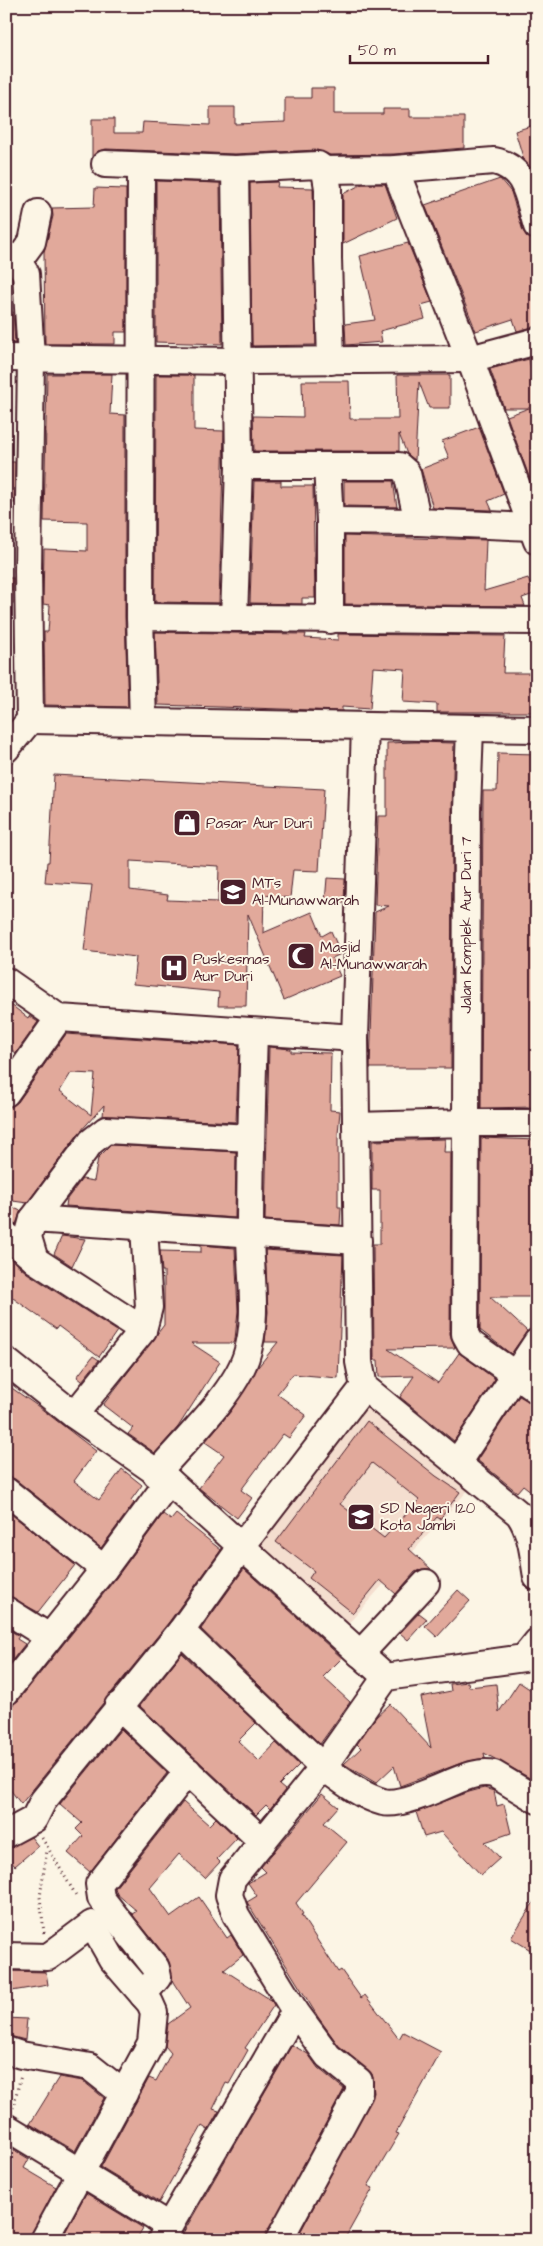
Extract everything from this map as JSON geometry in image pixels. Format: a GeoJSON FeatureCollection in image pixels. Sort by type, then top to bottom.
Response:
{"type":"FeatureCollection","features":[{"type":"Feature","properties":{"kind":"street"},"geometry":{"type":"LineString","coordinates":[[105,164],[141,167],[235,169],[318,166],[325,170],[395,169],[494,160],[505,163],[521,175],[537,226]]}},
{"type":"Feature","properties":{"kind":"street"},"geometry":{"type":"LineString","coordinates":[[141,167],[139,361],[140,616],[143,722]]}},
{"type":"Feature","properties":{"kind":"street"},"geometry":{"type":"LineString","coordinates":[[234,618],[239,466],[236,361],[235,169]]}},
{"type":"Feature","properties":{"kind":"street"},"geometry":{"type":"LineString","coordinates":[[330,521],[418,522],[534,534],[470,359],[395,169]]}},
{"type":"Feature","properties":{"kind":"street"},"geometry":{"type":"LineString","coordinates":[[325,170],[328,188],[331,360]]}},
{"type":"Feature","properties":{"kind":"street"},"geometry":{"type":"LineString","coordinates":[[6,749],[30,720],[17,571],[19,358],[26,274],[12,258],[32,242],[38,213]]}},
{"type":"Feature","properties":{"kind":"street"},"geometry":{"type":"LineString","coordinates":[[19,358],[139,361],[470,359],[537,341]]}},
{"type":"Feature","properties":{"kind":"street"},"geometry":{"type":"LineString","coordinates":[[239,466],[399,466],[404,468],[418,522]]}},
{"type":"Feature","properties":{"kind":"street"},"geometry":{"type":"LineString","coordinates":[[327,466],[330,521],[330,620]]}},
{"type":"Feature","properties":{"kind":"street"},"geometry":{"type":"LineString","coordinates":[[140,616],[330,620],[537,621]]}},
{"type":"Feature","properties":{"kind":"street"},"geometry":{"type":"LineString","coordinates":[[30,720],[537,729]]}},
{"type":"Feature","properties":{"kind":"street"},"geometry":{"type":"LineString","coordinates":[[364,726],[355,1038],[359,1362],[364,1387],[519,1514],[527,1525],[537,1577]]}},
{"type":"Feature","properties":{"kind":"street","name":"Jalan Komplek Aur Duri 7"},"geometry":{"type":"LineString","coordinates":[[470,728],[467,820],[465,1334],[470,1343],[537,1390]]}},
{"type":"Feature","properties":{"kind":"street"},"geometry":{"type":"LineString","coordinates":[[6,981],[59,1018],[355,1038]]}},
{"type":"Feature","properties":{"kind":"street"},"geometry":{"type":"LineString","coordinates":[[6,1092],[59,1018]]}},
{"type":"Feature","properties":{"kind":"street"},"geometry":{"type":"LineString","coordinates":[[6,1692],[104,1569],[162,1477],[226,1393],[246,1358],[251,1323],[250,1138],[254,1032]]}},
{"type":"Feature","properties":{"kind":"street"},"geometry":{"type":"LineString","coordinates":[[356,1126],[537,1123]]}},
{"type":"Feature","properties":{"kind":"street"},"geometry":{"type":"LineString","coordinates":[[35,1260],[28,1237],[33,1220],[91,1142],[106,1130],[250,1138]]}},
{"type":"Feature","properties":{"kind":"street"},"geometry":{"type":"LineString","coordinates":[[33,1220],[358,1241]]}},
{"type":"Feature","properties":{"kind":"street"},"geometry":{"type":"LineString","coordinates":[[74,1415],[143,1330],[149,1307],[144,1227]]}},
{"type":"Feature","properties":{"kind":"street"},"geometry":{"type":"LineString","coordinates":[[6,1235],[35,1260],[143,1330]]}},
{"type":"Feature","properties":{"kind":"street"},"geometry":{"type":"LineString","coordinates":[[457,1463],[537,1342]]}},
{"type":"Feature","properties":{"kind":"street"},"geometry":{"type":"LineString","coordinates":[[10,1372],[162,1477],[242,1546],[386,1677]]}},
{"type":"Feature","properties":{"kind":"street"},"geometry":{"type":"LineString","coordinates":[[6,1834],[34,1819],[43,1801],[118,1706],[181,1631],[242,1546],[364,1387]]}},
{"type":"Feature","properties":{"kind":"street"},"geometry":{"type":"LineString","coordinates":[[6,1491],[104,1569]]}},
{"type":"Feature","properties":{"kind":"street"},"geometry":{"type":"LineString","coordinates":[[360,1654],[426,1583]]}},
{"type":"Feature","properties":{"kind":"street"},"geometry":{"type":"LineString","coordinates":[[6,1610],[49,1637]]}},
{"type":"Feature","properties":{"kind":"street"},"geometry":{"type":"LineString","coordinates":[[181,1631],[323,1767],[347,1785],[384,1802],[400,1801],[464,1777],[486,1772],[494,1774],[537,1800]]}},
{"type":"Feature","properties":{"kind":"street"},"geometry":{"type":"LineString","coordinates":[[280,2240],[359,2093],[360,2086],[355,2076],[328,2056],[295,2011],[236,1915],[229,1895],[232,1879],[323,1767],[386,1677],[532,1656]]}},
{"type":"Feature","properties":{"kind":"street"},"geometry":{"type":"LineString","coordinates":[[118,1706],[263,1842]]}},
{"type":"Feature","properties":{"kind":"street"},"geometry":{"type":"LineString","coordinates":[[143,1995],[158,1974],[156,1968],[101,1898],[99,1884],[188,1771]]}},
{"type":"Feature","properties":{"kind":"street"},"geometry":{"type":"LineString","coordinates":[[6,1956],[48,1957],[92,1924],[106,1952],[143,1995],[154,2012],[151,2043],[44,2240]]}},
{"type":"Feature","properties":{"kind":"street"},"geometry":{"type":"LineString","coordinates":[[106,1952],[126,1932]]}},
{"type":"Feature","properties":{"kind":"street"},"geometry":{"type":"LineString","coordinates":[[7,2127],[81,2173],[165,2233],[295,2011]]}},
{"type":"Feature","properties":{"kind":"street"},"geometry":{"type":"LineString","coordinates":[[16,2053],[90,2067],[124,2094]]}},
{"type":"Feature","properties":{"kind":"path"},"geometry":{"type":"LineString","coordinates":[[34,1819],[48,1849],[71,1885],[92,1924]]}},
{"type":"Feature","properties":{"kind":"path"},"geometry":{"type":"LineString","coordinates":[[48,1849],[40,1897],[48,1957]]}},
{"type":"Feature","properties":{"kind":"path"},"geometry":{"type":"LineString","coordinates":[[7,2127],[16,2053]]}},
{"type":"Feature","properties":{"kind":"shaded area","name":"SD Negeri 120 Kota Jambi"},"geometry":{"type":"Polygon","coordinates":[[[364,1404],[470,1488],[347,1625],[256,1546],[364,1404]]]}},
{"type":"Feature","properties":{"kind":"building"},"geometry":{"type":"Polygon","coordinates":[[[311,88],[334,88],[334,114],[383,114],[383,109],[410,109],[410,117],[464,117],[464,148],[394,154],[330,155],[317,150],[235,154],[106,149],[98,151],[92,157],[92,119],[114,119],[114,133],[142,133],[143,122],[210,125],[210,107],[235,107],[235,124],[285,122],[285,98],[311,98],[311,88]]]}},
{"type":"Feature","properties":{"kind":"building"},"geometry":{"type":"Polygon","coordinates":[[[537,124],[537,177],[521,157],[523,157],[515,131],[537,124]]]}},
{"type":"Feature","properties":{"kind":"building"},"geometry":{"type":"Polygon","coordinates":[[[500,179],[511,192],[523,231],[527,237],[537,241],[537,326],[517,331],[513,319],[476,331],[425,205],[500,179]]]}},
{"type":"Feature","properties":{"kind":"building"},"geometry":{"type":"Polygon","coordinates":[[[156,181],[220,183],[222,344],[156,342],[156,181]]]}},
{"type":"Feature","properties":{"kind":"building"},"geometry":{"type":"Polygon","coordinates":[[[278,182],[277,187],[313,188],[316,345],[252,346],[250,183],[278,182]]]}},
{"type":"Feature","properties":{"kind":"building"},"geometry":{"type":"Polygon","coordinates":[[[362,184],[385,184],[397,218],[343,244],[343,194],[362,184]]]}},
{"type":"Feature","properties":{"kind":"building"},"geometry":{"type":"Polygon","coordinates":[[[95,188],[126,189],[126,332],[115,332],[115,344],[45,344],[44,252],[53,216],[52,208],[94,207],[95,188]]]}},
{"type":"Feature","properties":{"kind":"building"},"geometry":{"type":"Polygon","coordinates":[[[408,243],[432,302],[421,305],[425,319],[380,331],[382,342],[346,345],[345,324],[375,320],[360,256],[408,243]]]}},
{"type":"Feature","properties":{"kind":"building"},"geometry":{"type":"Polygon","coordinates":[[[6,312],[13,312],[15,343],[6,343],[6,312]]]}},
{"type":"Feature","properties":{"kind":"building"},"geometry":{"type":"Polygon","coordinates":[[[529,359],[537,398],[537,480],[531,482],[507,416],[529,408],[504,408],[490,369],[529,359]]]}},
{"type":"Feature","properties":{"kind":"building"},"geometry":{"type":"Polygon","coordinates":[[[47,374],[112,374],[110,414],[125,415],[125,617],[128,707],[45,705],[44,632],[48,632],[50,605],[43,604],[44,549],[87,551],[87,522],[44,521],[47,374]]]}},
{"type":"Feature","properties":{"kind":"building"},"geometry":{"type":"Polygon","coordinates":[[[156,375],[194,375],[194,430],[224,431],[219,603],[155,602],[156,375]]]}},
{"type":"Feature","properties":{"kind":"building"},"geometry":{"type":"Polygon","coordinates":[[[397,375],[450,375],[450,408],[429,408],[419,382],[415,460],[407,454],[399,434],[399,451],[254,451],[253,416],[303,417],[302,381],[349,381],[350,419],[398,419],[397,375]]]}},
{"type":"Feature","properties":{"kind":"building"},"geometry":{"type":"Polygon","coordinates":[[[479,427],[504,494],[488,501],[492,510],[433,508],[421,469],[449,458],[442,441],[479,427]]]}},
{"type":"Feature","properties":{"kind":"building"},"geometry":{"type":"Polygon","coordinates":[[[6,462],[15,462],[14,503],[6,503],[6,462]]]}},
{"type":"Feature","properties":{"kind":"building"},"geometry":{"type":"Polygon","coordinates":[[[254,481],[281,481],[281,486],[313,486],[315,598],[302,598],[302,604],[250,603],[254,481]]]}},
{"type":"Feature","properties":{"kind":"building"},"geometry":{"type":"Polygon","coordinates":[[[344,481],[393,481],[397,507],[344,506],[344,481]]]}},
{"type":"Feature","properties":{"kind":"building"},"geometry":{"type":"Polygon","coordinates":[[[345,536],[486,540],[484,591],[528,578],[534,594],[522,598],[525,606],[345,604],[345,536]]]}},
{"type":"Feature","properties":{"kind":"building"},"geometry":{"type":"Polygon","coordinates":[[[6,578],[13,578],[13,603],[6,603],[6,578]]]}},
{"type":"Feature","properties":{"kind":"building"},"geometry":{"type":"Polygon","coordinates":[[[155,632],[306,634],[305,638],[338,640],[338,634],[505,636],[503,673],[537,673],[537,712],[437,712],[437,704],[403,702],[405,669],[373,667],[370,709],[342,707],[342,711],[158,705],[155,632]]]}},
{"type":"Feature","properties":{"kind":"building"},"geometry":{"type":"Polygon","coordinates":[[[387,743],[454,743],[451,1068],[370,1068],[375,912],[389,906],[375,905],[378,816],[387,816],[387,743]]]}},
{"type":"Feature","properties":{"kind":"building"},"geometry":{"type":"Polygon","coordinates":[[[498,753],[537,754],[537,1107],[481,1108],[483,791],[497,791],[498,753]]]}},
{"type":"Feature","properties":{"kind":"building"},"geometry":{"type":"Polygon","coordinates":[[[54,775],[324,789],[319,871],[293,870],[290,898],[264,895],[263,933],[312,912],[322,936],[331,931],[341,954],[332,958],[340,976],[284,1000],[248,914],[246,1006],[218,1006],[219,992],[133,984],[136,957],[84,951],[92,885],[45,882],[47,862],[49,862],[54,775]],[[130,861],[130,890],[168,895],[167,900],[218,902],[219,866],[130,861]]]}},
{"type":"Feature","properties":{"kind":"building"},"geometry":{"type":"Polygon","coordinates":[[[327,878],[345,879],[344,903],[325,902],[327,878]]]}},
{"type":"Feature","properties":{"kind":"building"},"geometry":{"type":"Polygon","coordinates":[[[6,1001],[28,1018],[29,1016],[38,1022],[16,1053],[6,1046],[6,1001]]]}},
{"type":"Feature","properties":{"kind":"building"},"geometry":{"type":"Polygon","coordinates":[[[66,1034],[239,1045],[236,1122],[103,1116],[104,1105],[79,1133],[27,1203],[6,1200],[6,1108],[18,1102],[66,1034]],[[71,1073],[60,1091],[91,1115],[95,1074],[71,1073]]]}},
{"type":"Feature","properties":{"kind":"building"},"geometry":{"type":"Polygon","coordinates":[[[269,1047],[291,1049],[291,1052],[331,1053],[330,1110],[340,1111],[338,1134],[338,1207],[341,1207],[340,1225],[265,1220],[269,1047]]]}},
{"type":"Feature","properties":{"kind":"building"},"geometry":{"type":"Polygon","coordinates":[[[481,1138],[537,1140],[537,1297],[490,1297],[527,1331],[511,1354],[480,1330],[481,1138]]]}},
{"type":"Feature","properties":{"kind":"building"},"geometry":{"type":"Polygon","coordinates":[[[445,1139],[444,1152],[451,1152],[450,1334],[455,1348],[388,1349],[438,1383],[459,1353],[495,1379],[454,1441],[400,1397],[414,1376],[379,1377],[378,1360],[374,1360],[373,1244],[380,1244],[380,1190],[372,1190],[372,1141],[445,1139]]]}},
{"type":"Feature","properties":{"kind":"building"},"geometry":{"type":"Polygon","coordinates":[[[111,1145],[236,1152],[235,1218],[66,1206],[67,1199],[82,1179],[94,1181],[98,1158],[111,1145]]]}},
{"type":"Feature","properties":{"kind":"building"},"geometry":{"type":"Polygon","coordinates":[[[6,1205],[21,1211],[16,1224],[6,1220],[6,1205]]]}},
{"type":"Feature","properties":{"kind":"building"},"geometry":{"type":"Polygon","coordinates":[[[62,1236],[85,1239],[72,1266],[54,1254],[62,1236]]]}},
{"type":"Feature","properties":{"kind":"building"},"geometry":{"type":"Polygon","coordinates":[[[201,1245],[235,1248],[238,1311],[235,1339],[234,1343],[191,1343],[220,1362],[178,1427],[155,1453],[128,1434],[133,1428],[103,1405],[164,1325],[164,1271],[162,1271],[160,1251],[201,1252],[201,1245]]]}},
{"type":"Feature","properties":{"kind":"building"},"geometry":{"type":"Polygon","coordinates":[[[265,1250],[343,1255],[338,1378],[293,1374],[277,1394],[306,1415],[289,1438],[283,1434],[241,1490],[252,1498],[237,1518],[199,1488],[224,1455],[205,1442],[231,1411],[258,1367],[278,1342],[265,1342],[268,1312],[265,1250]]]}},
{"type":"Feature","properties":{"kind":"building"},"geometry":{"type":"Polygon","coordinates":[[[6,1255],[27,1273],[117,1331],[99,1357],[58,1326],[56,1329],[6,1293],[6,1255]]]}},
{"type":"Feature","properties":{"kind":"building"},"geometry":{"type":"Polygon","coordinates":[[[93,1356],[99,1360],[82,1381],[77,1377],[93,1356]]]}},
{"type":"Feature","properties":{"kind":"building"},"geometry":{"type":"Polygon","coordinates":[[[6,1384],[96,1451],[74,1481],[99,1500],[122,1469],[142,1485],[131,1500],[134,1503],[101,1548],[15,1479],[6,1476],[6,1384]]]}},
{"type":"Feature","properties":{"kind":"building"},"geometry":{"type":"Polygon","coordinates":[[[519,1396],[537,1405],[537,1496],[523,1485],[517,1492],[477,1460],[519,1396]]]}},
{"type":"Feature","properties":{"kind":"building","name":"SD Negeri 120 Kota Jambi"},"geometry":{"type":"Polygon","coordinates":[[[367,1421],[436,1476],[460,1492],[440,1519],[437,1517],[409,1549],[431,1569],[422,1569],[415,1572],[396,1594],[380,1580],[353,1613],[309,1578],[314,1571],[276,1542],[367,1421]],[[372,1463],[340,1504],[384,1538],[419,1500],[372,1463]]]}},
{"type":"Feature","properties":{"kind":"building"},"geometry":{"type":"Polygon","coordinates":[[[6,1510],[75,1565],[38,1612],[6,1595],[6,1510]]]}},
{"type":"Feature","properties":{"kind":"building"},"geometry":{"type":"Polygon","coordinates":[[[163,1514],[171,1520],[176,1514],[221,1550],[169,1622],[21,1804],[6,1784],[6,1707],[18,1701],[116,1578],[163,1514]]]}},
{"type":"Feature","properties":{"kind":"building"},"geometry":{"type":"Polygon","coordinates":[[[244,1569],[342,1658],[323,1677],[350,1702],[320,1744],[201,1629],[244,1569]]]}},
{"type":"Feature","properties":{"kind":"building"},"geometry":{"type":"Polygon","coordinates":[[[458,1590],[470,1601],[437,1637],[425,1626],[458,1590]]]}},
{"type":"Feature","properties":{"kind":"building"},"geometry":{"type":"Polygon","coordinates":[[[419,1613],[427,1619],[408,1640],[400,1633],[419,1613]]]}},
{"type":"Feature","properties":{"kind":"building"},"geometry":{"type":"Polygon","coordinates":[[[6,1628],[19,1636],[17,1639],[25,1644],[6,1668],[6,1628]]]}},
{"type":"Feature","properties":{"kind":"building"},"geometry":{"type":"Polygon","coordinates":[[[182,1653],[256,1723],[238,1741],[259,1761],[276,1743],[299,1765],[279,1785],[285,1790],[270,1809],[266,1805],[256,1815],[140,1706],[182,1653]]]}},
{"type":"Feature","properties":{"kind":"building"},"geometry":{"type":"Polygon","coordinates":[[[468,1682],[469,1687],[496,1684],[499,1712],[519,1682],[537,1694],[537,1782],[484,1753],[485,1758],[464,1762],[400,1786],[394,1766],[376,1783],[344,1764],[361,1748],[357,1744],[376,1717],[390,1704],[431,1748],[421,1697],[451,1691],[450,1684],[468,1682]]]}},
{"type":"Feature","properties":{"kind":"building"},"geometry":{"type":"Polygon","coordinates":[[[121,1729],[167,1773],[90,1872],[68,1853],[83,1836],[76,1829],[82,1823],[60,1804],[121,1729]]]}},
{"type":"Feature","properties":{"kind":"building"},"geometry":{"type":"Polygon","coordinates":[[[484,1788],[494,1791],[497,1806],[504,1804],[511,1833],[485,1842],[500,1858],[481,1875],[441,1832],[424,1837],[416,1812],[484,1788]]]}},
{"type":"Feature","properties":{"kind":"building"},"geometry":{"type":"Polygon","coordinates":[[[322,1794],[338,1807],[324,1823],[347,1842],[296,1903],[303,1914],[301,1915],[338,1972],[341,1970],[361,1998],[365,1995],[399,2039],[403,2032],[441,2052],[396,2133],[399,2134],[368,2186],[373,2188],[344,2240],[296,2240],[374,2093],[372,2074],[339,2046],[318,2017],[247,1902],[257,1896],[248,1883],[266,1872],[261,1867],[322,1794]]]}},
{"type":"Feature","properties":{"kind":"building"},"geometry":{"type":"Polygon","coordinates":[[[183,1802],[209,1825],[216,1818],[237,1838],[217,1859],[220,1862],[205,1878],[179,1854],[150,1888],[171,1917],[199,1897],[227,1938],[231,1935],[243,1955],[224,1970],[271,2000],[274,2005],[245,2048],[248,2050],[229,2084],[226,2083],[213,2109],[219,2111],[208,2130],[202,2126],[159,2202],[101,2167],[149,2078],[156,2081],[171,2053],[165,2046],[168,2024],[190,2008],[173,1982],[168,1959],[132,1914],[137,1911],[117,1894],[115,1888],[183,1802]]]}},
{"type":"Feature","properties":{"kind":"building"},"geometry":{"type":"Polygon","coordinates":[[[31,1837],[38,1846],[15,1866],[6,1856],[6,1849],[31,1837]]]}},
{"type":"Feature","properties":{"kind":"building"},"geometry":{"type":"Polygon","coordinates":[[[537,1897],[537,1954],[511,1938],[537,1897]]]}},
{"type":"Feature","properties":{"kind":"building"},"geometry":{"type":"Polygon","coordinates":[[[6,1971],[46,1972],[48,1985],[6,1992],[6,1971]]]}},
{"type":"Feature","properties":{"kind":"building"},"geometry":{"type":"Polygon","coordinates":[[[6,2018],[27,2019],[25,2040],[6,2035],[6,2018]]]}},
{"type":"Feature","properties":{"kind":"building"},"geometry":{"type":"Polygon","coordinates":[[[292,2045],[308,2054],[318,2068],[344,2089],[264,2240],[179,2240],[292,2045]]]}},
{"type":"Feature","properties":{"kind":"building"},"geometry":{"type":"Polygon","coordinates":[[[59,2077],[83,2081],[104,2098],[75,2151],[30,2124],[59,2077]]]}},
{"type":"Feature","properties":{"kind":"building"},"geometry":{"type":"Polygon","coordinates":[[[6,2145],[29,2159],[24,2168],[56,2187],[29,2240],[6,2240],[6,2145]]]}},
{"type":"Feature","properties":{"kind":"building"},"geometry":{"type":"Polygon","coordinates":[[[86,2193],[143,2228],[136,2240],[61,2240],[86,2193]]]}},
{"type":"Feature","properties":{"kind":"place","name":"Pasar Aur Duri"},"geometry":{"type":"Point","coordinates":[187,823]}},
{"type":"Feature","properties":{"kind":"place","name":"MTs Al-Munawwarah"},"geometry":{"type":"Point","coordinates":[233,892]}},
{"type":"Feature","properties":{"kind":"place","name":"Masjid Al-Munawwarah"},"geometry":{"type":"Point","coordinates":[301,956]}},
{"type":"Feature","properties":{"kind":"place","name":"Puskesmas Aur Duri"},"geometry":{"type":"Point","coordinates":[174,968]}},
{"type":"Feature","properties":{"kind":"place","name":"SD Negeri 120 Kota Jambi"},"geometry":{"type":"Point","coordinates":[361,1517]}}]}
